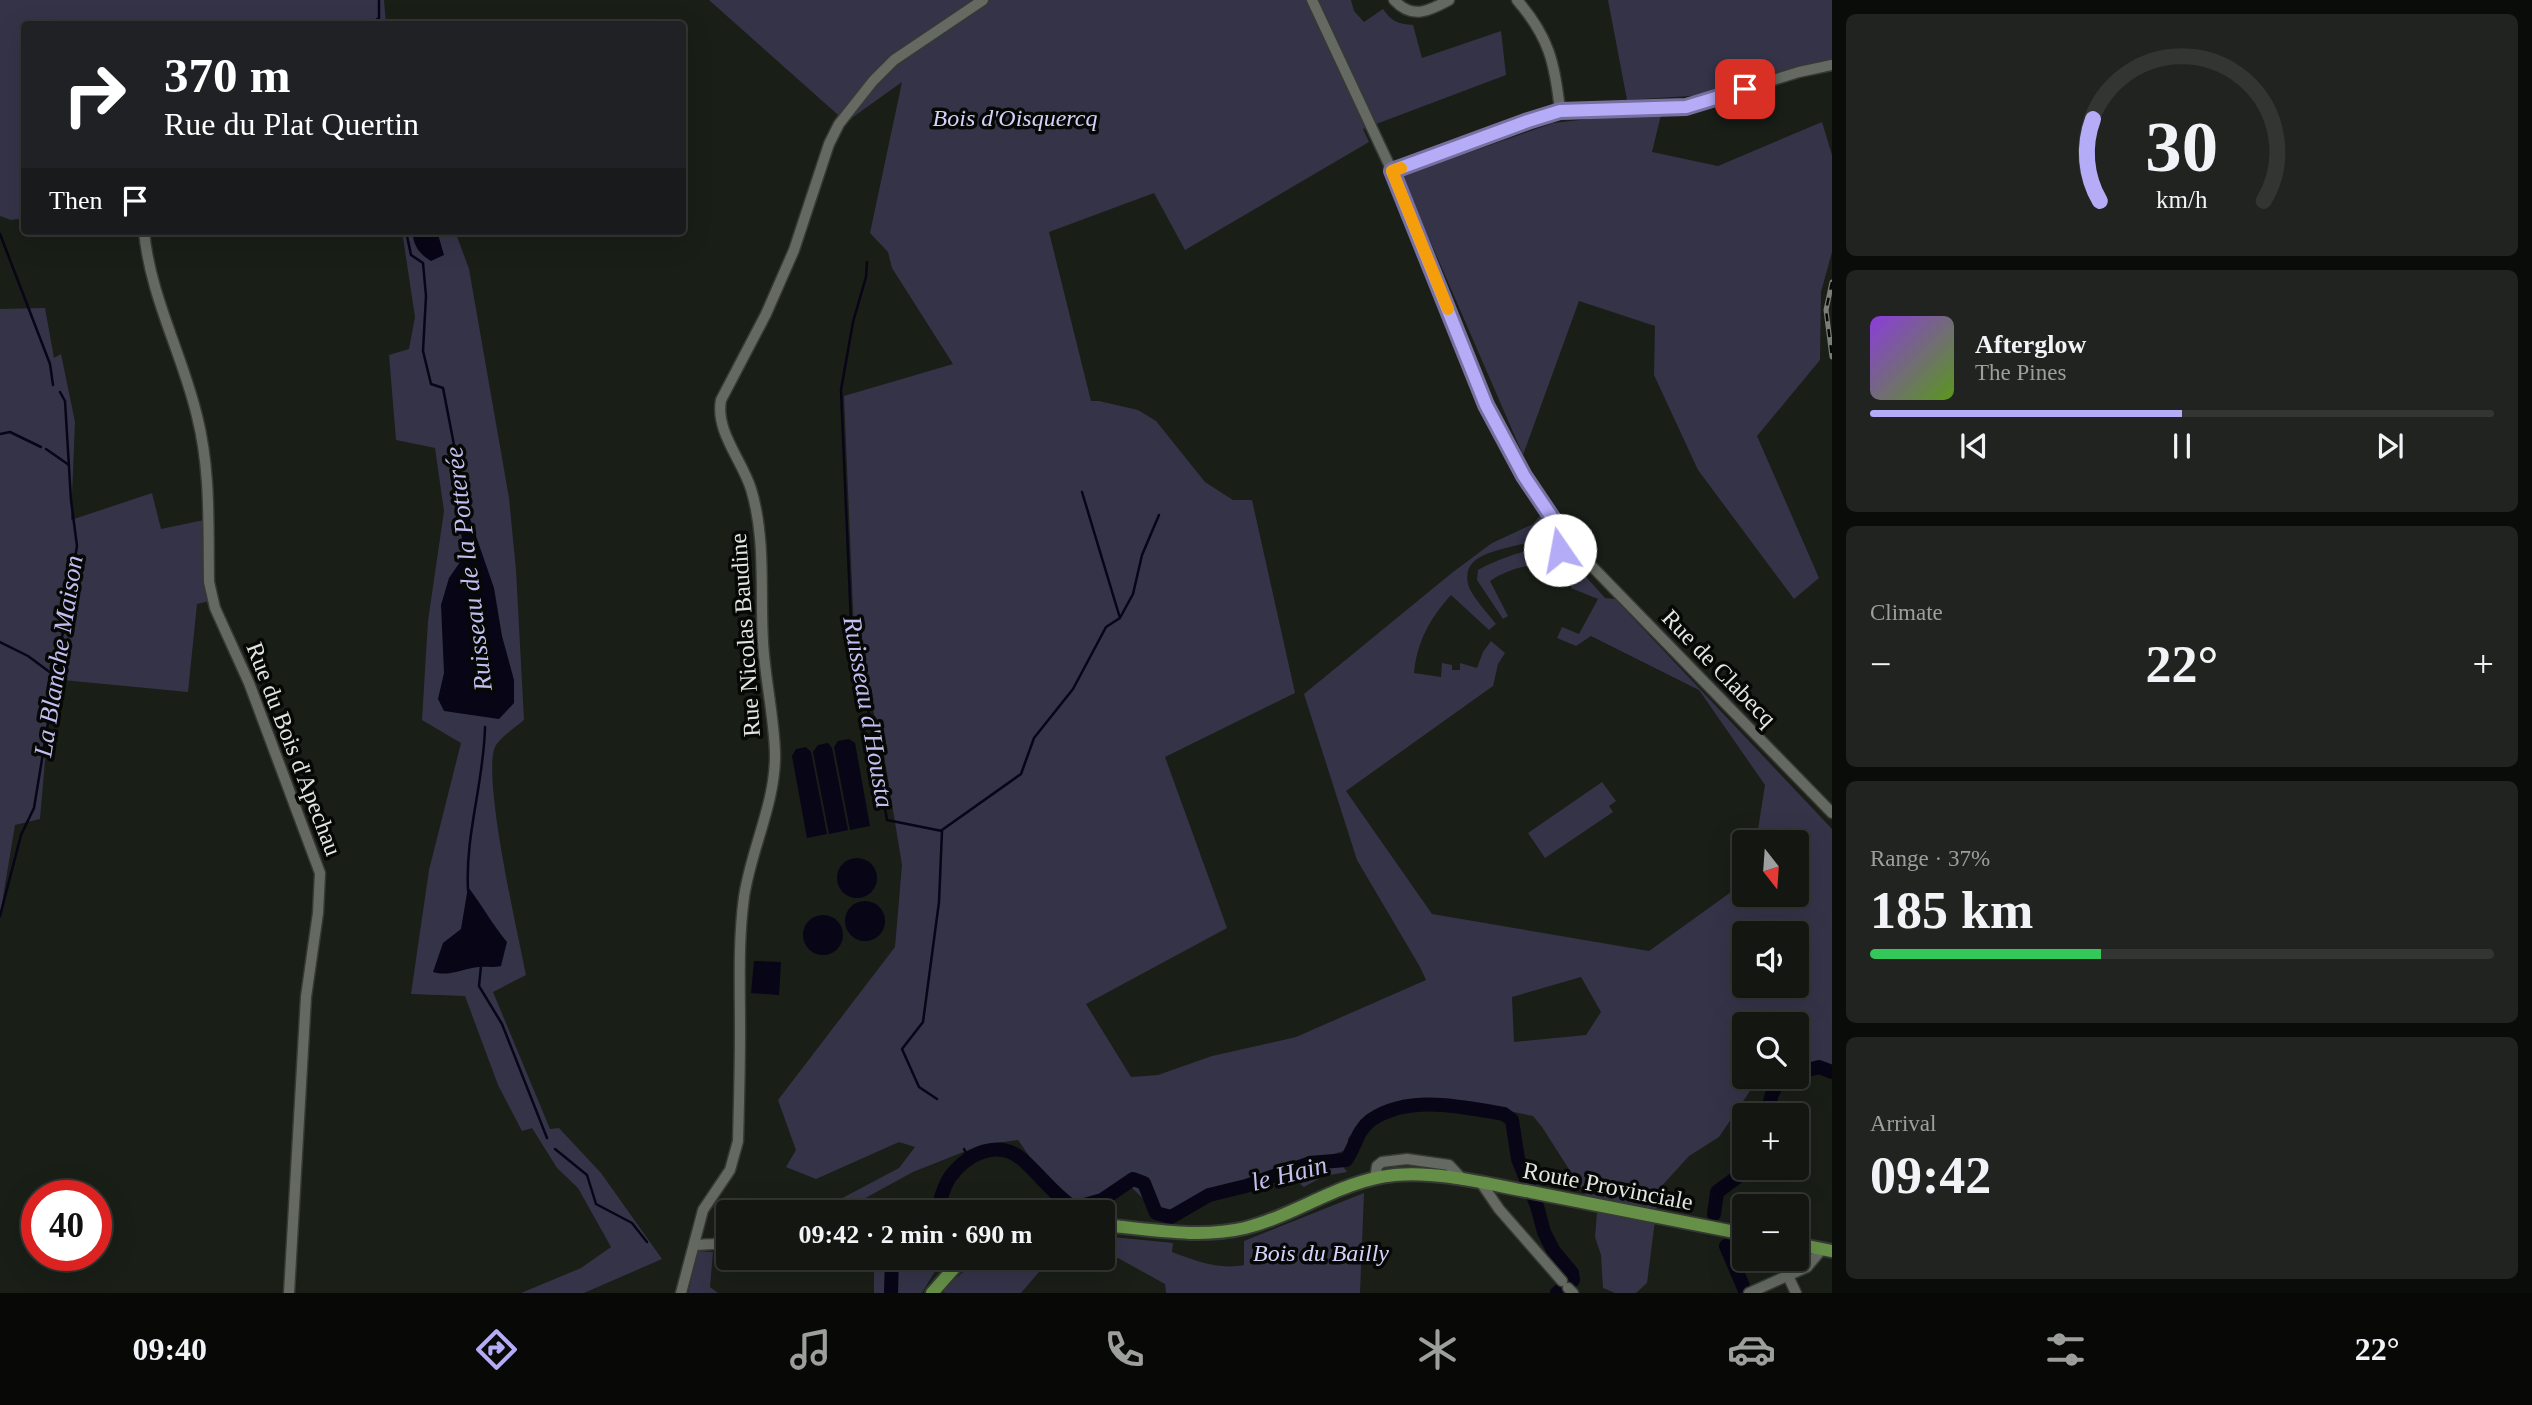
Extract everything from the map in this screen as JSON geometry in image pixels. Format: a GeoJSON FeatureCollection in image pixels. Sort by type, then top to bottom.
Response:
{"type":"FeatureCollection","features":[{"type":"Feature","properties":{"kind":"main road","name":"Route Provinciale"},"geometry":{"type":"LineString","coordinates":[[1115,1226],[1188,1232],[1226,1231],[1262,1223],[1344,1188],[1375,1179],[1412,1175],[1521,1190],[1732,1231]]}},
{"type":"Feature","properties":{"kind":"main road"},"geometry":{"type":"LineString","coordinates":[[1809,1246],[1827,1250]]}},
{"type":"Feature","properties":{"kind":"main road"},"geometry":{"type":"LineString","coordinates":[[932,1293],[952,1270]]}},
{"type":"Feature","properties":{"kind":"street","name":"Rue Nicolas Baudine"},"geometry":{"type":"LineString","coordinates":[[681,1293],[703,1209],[730,1170],[738,1141],[742,917],[749,873],[775,764],[763,649],[761,553],[755,508],[748,480],[722,426],[719,409],[721,400],[766,314],[794,250],[833,135],[868,87],[894,60],[983,0]]}},
{"type":"Feature","properties":{"kind":"street","name":"Rue de Clabecq"},"geometry":{"type":"LineString","coordinates":[[1312,0],[1392,171],[1486,405],[1524,476],[1561,531]]}},
{"type":"Feature","properties":{"kind":"street"},"geometry":{"type":"LineString","coordinates":[[1394,0],[1412,12],[1420,13],[1450,0]]}},
{"type":"Feature","properties":{"kind":"street"},"geometry":{"type":"LineString","coordinates":[[1517,0],[1533,18],[1546,41],[1556,76],[1560,111]]}},
{"type":"Feature","properties":{"kind":"street"},"geometry":{"type":"LineString","coordinates":[[1392,171],[1560,111],[1686,107],[1799,72],[1832,65]]}},
{"type":"Feature","properties":{"kind":"street","name":"Rue du Bois d'Apechau"},"geometry":{"type":"LineString","coordinates":[[145,235],[152,281],[186,377],[206,463],[211,596],[249,683],[320,873],[318,913],[306,998],[289,1293]]}},
{"type":"Feature","properties":{"kind":"street","name":"Rue de Clabecq"},"geometry":{"type":"LineString","coordinates":[[1574,530],[1580,535],[1581,544],[1577,551],[1568,554],[1560,550],[1556,541],[1561,531],[1574,530]]}},
{"type":"Feature","properties":{"kind":"street","name":"Rue de Clabecq"},"geometry":{"type":"LineString","coordinates":[[1577,551],[1832,813]]}},
{"type":"Feature","properties":{"kind":"street"},"geometry":{"type":"LineString","coordinates":[[1482,1184],[1499,1209],[1567,1287]]}},
{"type":"Feature","properties":{"kind":"street"},"geometry":{"type":"LineString","coordinates":[[694,1245],[716,1243]]}},
{"type":"Feature","properties":{"kind":"street"},"geometry":{"type":"LineString","coordinates":[[1749,1293],[1807,1266],[1827,1250]]}},
{"type":"Feature","properties":{"kind":"street"},"geometry":{"type":"LineString","coordinates":[[1787,1276],[1796,1293]]}},
{"type":"Feature","properties":{"kind":"green space"},"geometry":{"type":"Polygon","coordinates":[[[0,0],[384,0],[386,21],[21,21],[21,218],[11,220],[0,216],[0,0]]]}},
{"type":"Feature","properties":{"kind":"green space","name":"Bois d'Oisquercq"},"geometry":{"type":"Polygon","coordinates":[[[709,0],[1351,0],[1354,11],[1364,22],[1383,9],[1395,21],[1413,25],[1422,58],[1501,31],[1506,75],[1363,129],[1369,142],[1185,250],[1154,193],[1049,232],[1091,401],[1138,410],[1156,421],[1205,482],[1233,500],[1252,500],[1295,693],[1165,757],[1227,928],[1086,1004],[1131,1077],[1158,1075],[1212,1056],[1296,1037],[1426,980],[1357,860],[1304,694],[1453,572],[1492,543],[1533,524],[1542,513],[1551,530],[1528,542],[1485,555],[1474,561],[1468,571],[1469,588],[1496,624],[1489,630],[1451,595],[1431,622],[1418,651],[1414,673],[1441,677],[1442,663],[1452,665],[1452,670],[1460,670],[1460,663],[1477,668],[1491,641],[1505,653],[1498,664],[1493,686],[1346,791],[1432,914],[1649,951],[1732,891],[1732,907],[1810,906],[1810,830],[1758,830],[1765,785],[1699,690],[1591,636],[1576,646],[1557,638],[1562,627],[1579,634],[1598,599],[1571,588],[1574,573],[1554,566],[1531,565],[1499,575],[1490,581],[1508,616],[1503,619],[1477,580],[1478,570],[1524,551],[1550,549],[1570,559],[1605,598],[1615,599],[1832,829],[1832,1066],[1826,1063],[1809,1067],[1809,1012],[1732,1012],[1732,1089],[1751,1089],[1742,1103],[1732,1103],[1732,1118],[1719,1137],[1689,1156],[1659,1189],[1647,1283],[1636,1293],[1615,1293],[1603,1288],[1601,1255],[1595,1237],[1597,1213],[1533,1116],[1460,1101],[1374,1113],[1348,1138],[1349,1160],[1343,1151],[1334,1154],[1347,1172],[1324,1176],[1304,1187],[1295,1180],[1217,1196],[1200,1203],[1182,1217],[1157,1212],[1130,1186],[1108,1200],[1055,1200],[1049,1195],[1048,1183],[1018,1140],[981,1145],[913,1172],[862,1200],[839,1200],[899,1168],[915,1147],[899,1142],[816,1179],[786,1167],[796,1150],[778,1100],[895,947],[902,865],[884,755],[854,632],[844,396],[953,364],[892,268],[888,252],[870,233],[902,82],[846,122],[709,0]],[[1581,977],[1512,997],[1514,1042],[1586,1035],[1601,1012],[1581,977]]]}},
{"type":"Feature","properties":{"kind":"green space"},"geometry":{"type":"Polygon","coordinates":[[[1608,0],[1832,0],[1832,62],[1705,95],[1627,100],[1608,0]]]}},
{"type":"Feature","properties":{"kind":"green space"},"geometry":{"type":"Polygon","coordinates":[[[1662,111],[1652,152],[1718,166],[1822,122],[1832,155],[1832,252],[1821,292],[1820,360],[1757,436],[1819,578],[1794,599],[1698,470],[1654,375],[1655,326],[1579,301],[1523,455],[1402,176],[1553,123],[1662,111]]]}},
{"type":"Feature","properties":{"kind":"green space"},"geometry":{"type":"Polygon","coordinates":[[[403,235],[456,235],[469,269],[509,498],[516,570],[524,720],[496,745],[492,761],[502,856],[526,975],[493,992],[550,1129],[559,1128],[601,1173],[662,1259],[584,1293],[521,1293],[581,1268],[611,1247],[578,1188],[557,1168],[532,1128],[522,1131],[498,1085],[465,996],[411,994],[429,870],[461,743],[422,720],[428,621],[444,511],[435,448],[396,440],[389,355],[409,349],[415,317],[403,235]]]}},
{"type":"Feature","properties":{"kind":"green space"},"geometry":{"type":"Polygon","coordinates":[[[45,308],[54,358],[61,354],[75,422],[71,520],[152,493],[161,529],[204,520],[203,571],[209,601],[197,604],[188,692],[52,679],[40,819],[15,825],[0,915],[0,309],[45,308]]]}},
{"type":"Feature","properties":{"kind":"green space"},"geometry":{"type":"Polygon","coordinates":[[[1602,782],[1616,801],[1609,806],[1613,812],[1545,858],[1528,833],[1602,782]]]}},
{"type":"Feature","properties":{"kind":"green space","name":"Bois du Bailly"},"geometry":{"type":"Polygon","coordinates":[[[1364,1193],[1360,1293],[1166,1293],[1165,1284],[1115,1258],[1115,1237],[1173,1243],[1172,1252],[1199,1261],[1226,1266],[1244,1265],[1244,1241],[1364,1193]]]}},
{"type":"Feature","properties":{"kind":"green space"},"geometry":{"type":"Polygon","coordinates":[[[698,1251],[713,1252],[710,1287],[718,1293],[688,1293],[698,1251]]]}},
{"type":"Feature","properties":{"kind":"green space"},"geometry":{"type":"Polygon","coordinates":[[[874,1270],[936,1270],[922,1293],[874,1293],[874,1270]]]}},
{"type":"Feature","properties":{"kind":"green space"},"geometry":{"type":"Polygon","coordinates":[[[965,1270],[1041,1270],[1021,1293],[945,1293],[942,1290],[965,1270]]]}},
{"type":"Feature","properties":{"kind":"water"},"geometry":{"type":"Polygon","coordinates":[[[413,235],[438,235],[444,255],[431,261],[417,249],[413,235]]]}},
{"type":"Feature","properties":{"kind":"water"},"geometry":{"type":"Polygon","coordinates":[[[467,510],[494,588],[502,636],[514,680],[514,703],[499,719],[444,711],[438,699],[444,673],[441,605],[449,578],[465,555],[461,533],[467,510]]]}},
{"type":"Feature","properties":{"kind":"water"},"geometry":{"type":"Polygon","coordinates":[[[849,739],[855,743],[870,826],[850,830],[834,747],[838,741],[849,739]]]}},
{"type":"Feature","properties":{"kind":"water"},"geometry":{"type":"Polygon","coordinates":[[[828,743],[832,748],[848,830],[829,834],[813,752],[818,745],[828,743]]]}},
{"type":"Feature","properties":{"kind":"water"},"geometry":{"type":"Polygon","coordinates":[[[806,747],[811,752],[827,834],[807,838],[792,756],[796,749],[806,747]]]}},
{"type":"Feature","properties":{"kind":"water"},"geometry":{"type":"Polygon","coordinates":[[[857,858],[871,864],[877,878],[871,892],[857,898],[843,892],[837,878],[843,864],[857,858]]]}},
{"type":"Feature","properties":{"kind":"water"},"geometry":{"type":"Polygon","coordinates":[[[468,887],[507,942],[501,966],[478,967],[450,973],[433,972],[443,943],[461,929],[468,887]]]}},
{"type":"Feature","properties":{"kind":"water"},"geometry":{"type":"Polygon","coordinates":[[[865,901],[879,907],[885,921],[879,935],[865,941],[851,935],[845,921],[851,907],[865,901]]]}},
{"type":"Feature","properties":{"kind":"water"},"geometry":{"type":"Polygon","coordinates":[[[823,915],[837,921],[843,935],[837,949],[823,955],[809,949],[803,935],[809,921],[823,915]]]}},
{"type":"Feature","properties":{"kind":"water"},"geometry":{"type":"Polygon","coordinates":[[[754,961],[781,962],[779,995],[751,993],[754,961]]]}},
{"type":"Feature","properties":{"kind":"waterway","name":"Ruisseau de la Potterée"},"geometry":{"type":"LineString","coordinates":[[374,21],[379,18],[379,0]]}},
{"type":"Feature","properties":{"kind":"waterway","name":"La Blanche Maison"},"geometry":{"type":"LineString","coordinates":[[0,234],[50,364],[53,385]]}},
{"type":"Feature","properties":{"kind":"waterway","name":"Ruisseau de la Potterée"},"geometry":{"type":"LineString","coordinates":[[407,235],[411,255],[423,263],[426,296],[423,351],[431,384],[443,388],[467,512]]}},
{"type":"Feature","properties":{"kind":"waterway","name":"Ruisseau d'Housta"},"geometry":{"type":"LineString","coordinates":[[867,262],[841,390],[851,622],[861,650],[862,673],[887,820],[942,831],[939,902],[923,1022],[902,1049],[919,1087],[937,1099]]}},
{"type":"Feature","properties":{"kind":"waterway","name":"La Blanche Maison"},"geometry":{"type":"LineString","coordinates":[[0,916],[21,835],[34,808],[77,546],[71,500],[65,401],[60,392]]}},
{"type":"Feature","properties":{"kind":"waterway"},"geometry":{"type":"LineString","coordinates":[[0,434],[10,432],[41,447]]}},
{"type":"Feature","properties":{"kind":"waterway"},"geometry":{"type":"LineString","coordinates":[[46,449],[69,465]]}},
{"type":"Feature","properties":{"kind":"waterway"},"geometry":{"type":"LineString","coordinates":[[942,830],[1021,774],[1034,738],[1073,689],[1106,627],[1120,618],[1082,492]]}},
{"type":"Feature","properties":{"kind":"waterway"},"geometry":{"type":"LineString","coordinates":[[1121,616],[1133,594],[1142,555],[1159,515]]}},
{"type":"Feature","properties":{"kind":"waterway"},"geometry":{"type":"LineString","coordinates":[[0,642],[28,656],[55,676]]}},
{"type":"Feature","properties":{"kind":"waterway","name":"Ruisseau de la Potterée"},"geometry":{"type":"LineString","coordinates":[[468,890],[469,849],[485,727]]}},
{"type":"Feature","properties":{"kind":"waterway","name":"Ruisseau de la Potterée"},"geometry":{"type":"LineString","coordinates":[[481,966],[479,986],[502,1024],[547,1138]]}},
{"type":"Feature","properties":{"kind":"waterway","name":"le Hain"},"geometry":{"type":"LineString","coordinates":[[1809,1070],[1819,1067],[1832,1072]]}},
{"type":"Feature","properties":{"kind":"waterway","name":"le Hain"},"geometry":{"type":"LineString","coordinates":[[1770,1103],[1775,1089]]}},
{"type":"Feature","properties":{"kind":"waterway","name":"le Hain"},"geometry":{"type":"LineString","coordinates":[[1102,1200],[1133,1179],[1144,1183],[1156,1213],[1171,1217],[1209,1195],[1246,1186],[1310,1163],[1346,1160],[1366,1124],[1386,1112],[1402,1107],[1454,1106],[1504,1114],[1512,1120],[1518,1159],[1537,1206],[1544,1232],[1553,1250],[1572,1273],[1573,1280],[1557,1293]]}},
{"type":"Feature","properties":{"kind":"waterway","name":"Ruisseau de la Potterée"},"geometry":{"type":"LineString","coordinates":[[555,1149],[587,1175],[596,1204],[632,1223],[647,1242]]}},
{"type":"Feature","properties":{"kind":"waterway","name":"Ruisseau d'Housta"},"geometry":{"type":"LineString","coordinates":[[964,1149],[969,1158]]}},
{"type":"Feature","properties":{"kind":"waterway","name":"le Hain"},"geometry":{"type":"LineString","coordinates":[[940,1200],[945,1185],[957,1169],[974,1156],[993,1150],[1013,1153],[1023,1160],[1064,1200]]}},
{"type":"Feature","properties":{"kind":"waterway"},"geometry":{"type":"LineString","coordinates":[[1714,1214],[1717,1192],[1733,1180]]}},
{"type":"Feature","properties":{"kind":"waterway","name":"le Hain"},"geometry":{"type":"LineString","coordinates":[[1726,1246],[1746,1293]]}},
{"type":"Feature","properties":{"kind":"waterway","name":"le Hain"},"geometry":{"type":"LineString","coordinates":[[891,1293],[892,1270]]}},
{"type":"Feature","properties":{"kind":"railway"},"geometry":{"type":"LineString","coordinates":[[1832,282],[1826,310],[1832,357]]}},
{"type":"Feature","properties":{"kind":"slow traffic"},"geometry":{"type":"LineString","coordinates":[[1401,168],[1392,171],[1448,309]]}},
{"type":"Feature","properties":{"kind":"route"},"geometry":{"type":"LineString","coordinates":[[1560,550],[1556,541],[1561,531],[1524,476],[1486,405],[1392,171],[1560,111],[1686,107],[1745,89]]}}]}
